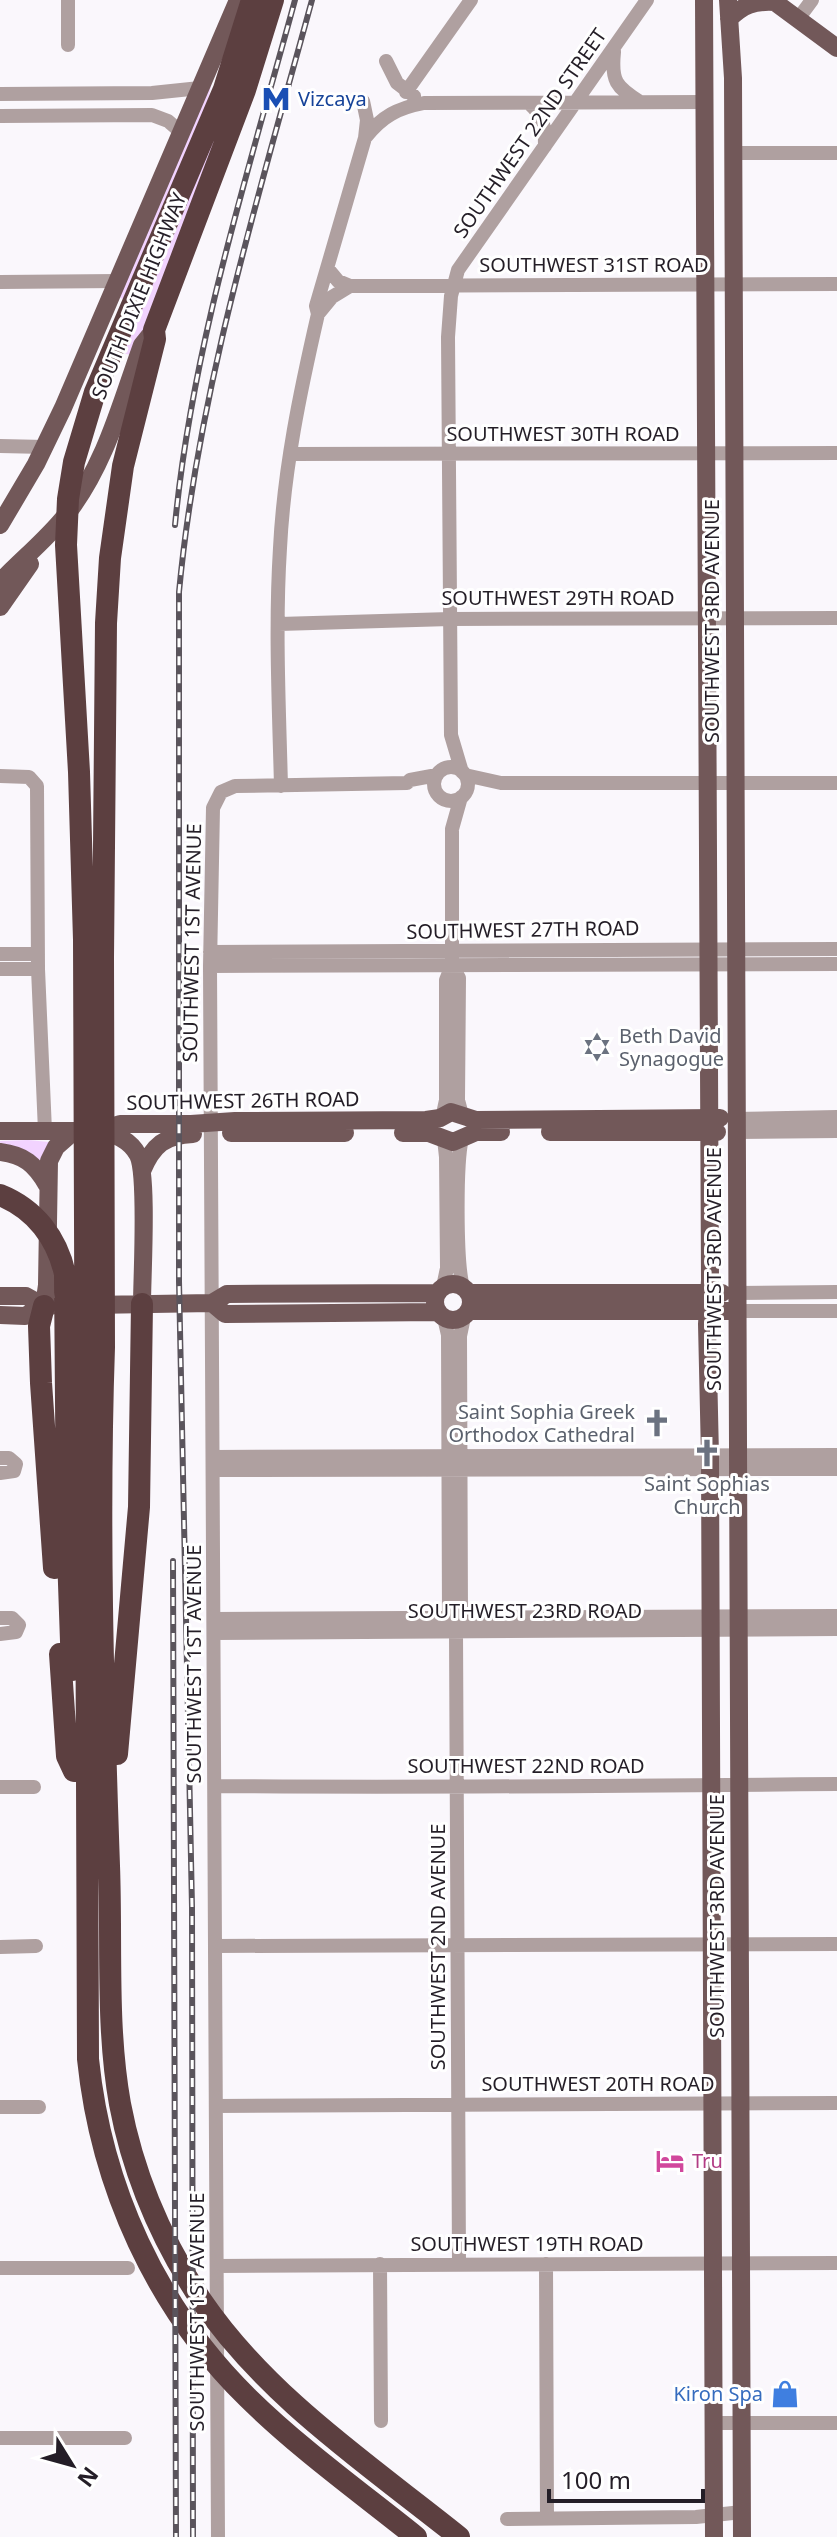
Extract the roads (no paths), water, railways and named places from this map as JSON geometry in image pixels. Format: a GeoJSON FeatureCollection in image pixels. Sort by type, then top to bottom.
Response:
{"type":"FeatureCollection","features":[{"type":"Feature","properties":{"kind":"highway"},"geometry":{"type":"LineString","coordinates":[[94,1086],[66,575],[67,520],[74,462],[86,418],[110,356],[217,108],[252,0]]}},
{"type":"Feature","properties":{"kind":"highway","name":"SOUTH DIXIE HIGHWAY"},"geometry":{"type":"LineString","coordinates":[[154,330],[245,90],[273,0]]}},
{"type":"Feature","properties":{"kind":"highway"},"geometry":{"type":"LineString","coordinates":[[87,1861],[77,1845],[74,1771],[107,600],[123,466],[155,339],[154,330]]}},
{"type":"Feature","properties":{"kind":"highway"},"geometry":{"type":"LineString","coordinates":[[0,1195],[34,1217],[49,1234],[57,1250],[102,1413],[113,2045],[127,2136],[150,2203],[180,2265],[214,2318],[254,2366],[293,2403],[459,2537]]}},
{"type":"Feature","properties":{"kind":"highway"},"geometry":{"type":"LineString","coordinates":[[106,1776],[119,1752],[136,1543],[143,1400],[142,1304]]}},
{"type":"Feature","properties":{"kind":"highway"},"geometry":{"type":"LineString","coordinates":[[44,1306],[39,1326],[42,1399],[67,1756],[74,1771]]}},
{"type":"Feature","properties":{"kind":"highway"},"geometry":{"type":"LineString","coordinates":[[85,1347],[88,2059],[95,2110],[112,2178],[138,2241],[172,2303],[210,2356],[255,2404],[416,2537]]}},
{"type":"Feature","properties":{"kind":"main road","name":"SOUTH DIXIE HIGHWAY"},"geometry":{"type":"LineString","coordinates":[[0,525],[45,447],[238,0]]}},
{"type":"Feature","properties":{"kind":"main road","name":"SOUTHWEST 3RD AVENUE"},"geometry":{"type":"LineString","coordinates":[[704,0],[714,2537]]}},
{"type":"Feature","properties":{"kind":"main road"},"geometry":{"type":"LineString","coordinates":[[729,10],[752,2],[773,1],[837,48]]}},
{"type":"Feature","properties":{"kind":"main road","name":"SOUTHWEST 3RD AVENUE"},"geometry":{"type":"LineString","coordinates":[[729,10],[733,78],[742,2537]]}},
{"type":"Feature","properties":{"kind":"main road"},"geometry":{"type":"LineString","coordinates":[[704,102],[721,112],[733,127]]}},
{"type":"Feature","properties":{"kind":"main road","name":"SOUTH DIXIE HIGHWAY"},"geometry":{"type":"LineString","coordinates":[[0,582],[72,507],[96,467],[142,345],[154,330]]}},
{"type":"Feature","properties":{"kind":"main road"},"geometry":{"type":"LineString","coordinates":[[0,607],[53,530]]}},
{"type":"Feature","properties":{"kind":"main road","name":"SOUTHWEST 26TH ROAD"},"geometry":{"type":"LineString","coordinates":[[0,1131],[97,1131],[120,1124],[211,1128],[426,1120],[479,1132],[736,1125]]}},
{"type":"Feature","properties":{"kind":"main road","name":"SOUTHWEST 26TH ROAD"},"geometry":{"type":"LineString","coordinates":[[142,1171],[152,1151],[170,1137],[211,1128]]}},
{"type":"Feature","properties":{"kind":"main road"},"geometry":{"type":"LineString","coordinates":[[97,1131],[114,1134],[127,1142],[139,1157],[142,1171],[142,1304]]}},
{"type":"Feature","properties":{"kind":"main road"},"geometry":{"type":"LineString","coordinates":[[44,1306],[47,1285],[47,1185],[53,1152],[73,1132]]}},
{"type":"Feature","properties":{"kind":"main road"},"geometry":{"type":"LineString","coordinates":[[0,1152],[25,1159],[47,1185]]}},
{"type":"Feature","properties":{"kind":"main road"},"geometry":{"type":"LineString","coordinates":[[0,1315],[25,1316],[44,1306],[212,1303],[227,1294],[440,1290],[453,1284],[466,1302]]}},
{"type":"Feature","properties":{"kind":"main road"},"geometry":{"type":"LineString","coordinates":[[440,1290],[435,1300],[440,1315]]}},
{"type":"Feature","properties":{"kind":"main road"},"geometry":{"type":"LineString","coordinates":[[0,1296],[26,1296],[44,1306]]}},
{"type":"Feature","properties":{"kind":"main road"},"geometry":{"type":"LineString","coordinates":[[466,1302],[736,1302]]}},
{"type":"Feature","properties":{"kind":"main road"},"geometry":{"type":"LineString","coordinates":[[212,1303],[225,1314],[440,1315],[456,1321],[466,1302]]}},
{"type":"Feature","properties":{"kind":"street"},"geometry":{"type":"LineString","coordinates":[[68,0],[68,45]]}},
{"type":"Feature","properties":{"kind":"street"},"geometry":{"type":"LineString","coordinates":[[365,138],[406,99],[471,0]]}},
{"type":"Feature","properties":{"kind":"street"},"geometry":{"type":"LineString","coordinates":[[798,19],[812,0]]}},
{"type":"Feature","properties":{"kind":"street","name":"SOUTHWEST 22ND STREET"},"geometry":{"type":"LineString","coordinates":[[454,286],[458,270],[648,2]]}},
{"type":"Feature","properties":{"kind":"street"},"geometry":{"type":"LineString","coordinates":[[615,47],[612,67],[616,83],[641,103]]}},
{"type":"Feature","properties":{"kind":"street"},"geometry":{"type":"LineString","coordinates":[[386,61],[406,99],[424,103],[704,102]]}},
{"type":"Feature","properties":{"kind":"street"},"geometry":{"type":"LineString","coordinates":[[0,94],[152,93],[200,88]]}},
{"type":"Feature","properties":{"kind":"street"},"geometry":{"type":"LineString","coordinates":[[363,101],[367,120],[365,138],[316,306],[318,314],[290,454],[280,551],[281,786],[407,783],[449,767],[464,784]]}},
{"type":"Feature","properties":{"kind":"street"},"geometry":{"type":"LineString","coordinates":[[530,104],[545,125],[545,148]]}},
{"type":"Feature","properties":{"kind":"street"},"geometry":{"type":"LineString","coordinates":[[0,116],[152,115],[168,121],[182,133]]}},
{"type":"Feature","properties":{"kind":"street"},"geometry":{"type":"LineString","coordinates":[[733,153],[837,153]]}},
{"type":"Feature","properties":{"kind":"street"},"geometry":{"type":"LineString","coordinates":[[328,269],[338,281],[350,286]]}},
{"type":"Feature","properties":{"kind":"street"},"geometry":{"type":"LineString","coordinates":[[0,282],[118,281]]}},
{"type":"Feature","properties":{"kind":"street","name":"SOUTHWEST 31ST ROAD"},"geometry":{"type":"LineString","coordinates":[[350,286],[837,284]]}},
{"type":"Feature","properties":{"kind":"street"},"geometry":{"type":"LineString","coordinates":[[318,314],[332,297],[350,286]]}},
{"type":"Feature","properties":{"kind":"street"},"geometry":{"type":"LineString","coordinates":[[407,783],[410,787],[454,800],[464,784],[451,735],[448,337],[454,286]]}},
{"type":"Feature","properties":{"kind":"street"},"geometry":{"type":"LineString","coordinates":[[0,446],[45,447]]}},
{"type":"Feature","properties":{"kind":"street","name":"SOUTHWEST 30TH ROAD"},"geometry":{"type":"LineString","coordinates":[[290,454],[837,453]]}},
{"type":"Feature","properties":{"kind":"street","name":"SOUTHWEST 29TH ROAD"},"geometry":{"type":"LineString","coordinates":[[279,624],[450,619],[837,618]]}},
{"type":"Feature","properties":{"kind":"street"},"geometry":{"type":"LineString","coordinates":[[440,796],[434,785],[451,735]]}},
{"type":"Feature","properties":{"kind":"street"},"geometry":{"type":"LineString","coordinates":[[0,776],[23,776],[34,781],[38,793],[38,962],[45,1131]]}},
{"type":"Feature","properties":{"kind":"street"},"geometry":{"type":"LineString","coordinates":[[464,784],[837,783]]}},
{"type":"Feature","properties":{"kind":"street","name":"SOUTHWEST 2ND AVENUE"},"geometry":{"type":"LineString","coordinates":[[440,1290],[447,1268],[446,1157],[458,1100],[459,978],[452,958],[452,829],[464,784]]}},
{"type":"Feature","properties":{"kind":"street","name":"SOUTHWEST 1ST AVENUE"},"geometry":{"type":"LineString","coordinates":[[218,2537],[210,959],[213,808],[221,792],[235,786],[281,786]]}},
{"type":"Feature","properties":{"kind":"street","name":"SOUTHWEST 2ND AVENUE"},"geometry":{"type":"LineString","coordinates":[[440,796],[452,829]]}},
{"type":"Feature","properties":{"kind":"street","name":"SOUTHWEST 27TH ROAD"},"geometry":{"type":"LineString","coordinates":[[735,957],[837,949]]}},
{"type":"Feature","properties":{"kind":"street"},"geometry":{"type":"LineString","coordinates":[[0,954],[38,962]]}},
{"type":"Feature","properties":{"kind":"street","name":"SOUTHWEST 27TH ROAD"},"geometry":{"type":"LineString","coordinates":[[210,959],[735,957],[837,964]]}},
{"type":"Feature","properties":{"kind":"street"},"geometry":{"type":"LineString","coordinates":[[0,969],[38,962]]}},
{"type":"Feature","properties":{"kind":"street","name":"SOUTHWEST 26TH ROAD"},"geometry":{"type":"LineString","coordinates":[[736,1125],[837,1117]]}},
{"type":"Feature","properties":{"kind":"street","name":"SOUTHWEST 26TH ROAD"},"geometry":{"type":"LineString","coordinates":[[736,1125],[837,1131]]}},
{"type":"Feature","properties":{"kind":"street","name":"SOUTHWEST 2ND AVENUE"},"geometry":{"type":"LineString","coordinates":[[452,1127],[459,1156],[459,1266],[466,1302],[460,1336],[454,1463]]}},
{"type":"Feature","properties":{"kind":"street"},"geometry":{"type":"LineString","coordinates":[[736,1302],[837,1292]]}},
{"type":"Feature","properties":{"kind":"street"},"geometry":{"type":"LineString","coordinates":[[736,1302],[837,1311]]}},
{"type":"Feature","properties":{"kind":"street","name":"SOUTHWEST 2ND AVENUE"},"geometry":{"type":"LineString","coordinates":[[440,1315],[448,1335],[454,1463],[459,2264]]}},
{"type":"Feature","properties":{"kind":"street"},"geometry":{"type":"LineString","coordinates":[[213,1464],[738,1462],[837,1455]]}},
{"type":"Feature","properties":{"kind":"street"},"geometry":{"type":"LineString","coordinates":[[0,1458],[13,1460],[16,1468],[9,1473],[0,1473]]}},
{"type":"Feature","properties":{"kind":"street"},"geometry":{"type":"LineString","coordinates":[[738,1462],[837,1469]]}},
{"type":"Feature","properties":{"kind":"street","name":"SOUTHWEST 23RD ROAD"},"geometry":{"type":"LineString","coordinates":[[214,1626],[455,1622],[710,1624],[837,1616]]}},
{"type":"Feature","properties":{"kind":"street"},"geometry":{"type":"LineString","coordinates":[[0,1618],[12,1618],[19,1625],[16,1632],[0,1634]]}},
{"type":"Feature","properties":{"kind":"street","name":"SOUTHWEST 23RD ROAD"},"geometry":{"type":"LineString","coordinates":[[738,1623],[837,1629]]}},
{"type":"Feature","properties":{"kind":"street","name":"SOUTHWEST 22ND ROAD"},"geometry":{"type":"LineString","coordinates":[[215,1786],[837,1784]]}},
{"type":"Feature","properties":{"kind":"street"},"geometry":{"type":"LineString","coordinates":[[0,1787],[34,1787]]}},
{"type":"Feature","properties":{"kind":"street"},"geometry":{"type":"LineString","coordinates":[[216,1946],[837,1944]]}},
{"type":"Feature","properties":{"kind":"street"},"geometry":{"type":"LineString","coordinates":[[0,1947],[36,1946]]}},
{"type":"Feature","properties":{"kind":"street","name":"SOUTHWEST 20TH ROAD"},"geometry":{"type":"LineString","coordinates":[[216,2106],[837,2103]]}},
{"type":"Feature","properties":{"kind":"street"},"geometry":{"type":"LineString","coordinates":[[0,2107],[39,2107]]}},
{"type":"Feature","properties":{"kind":"street","name":"SOUTHWEST 19TH ROAD"},"geometry":{"type":"LineString","coordinates":[[217,2266],[837,2263]]}},
{"type":"Feature","properties":{"kind":"street"},"geometry":{"type":"LineString","coordinates":[[380,2264],[381,2421]]}},
{"type":"Feature","properties":{"kind":"street"},"geometry":{"type":"LineString","coordinates":[[546,2264],[547,2519]]}},
{"type":"Feature","properties":{"kind":"street"},"geometry":{"type":"LineString","coordinates":[[0,2268],[128,2268]]}},
{"type":"Feature","properties":{"kind":"street"},"geometry":{"type":"LineString","coordinates":[[714,2423],[837,2423]]}},
{"type":"Feature","properties":{"kind":"street"},"geometry":{"type":"LineString","coordinates":[[0,2438],[125,2438]]}},
{"type":"Feature","properties":{"kind":"street"},"geometry":{"type":"LineString","coordinates":[[507,2519],[742,2512]]}},
{"type":"Feature","properties":{"kind":"railway"},"geometry":{"type":"LineString","coordinates":[[175,525],[183,458],[208,326],[295,0]]}},
{"type":"Feature","properties":{"kind":"railway"},"geometry":{"type":"LineString","coordinates":[[193,2537],[192,1907],[179,1281],[179,592],[188,517],[215,367],[312,0]]}},
{"type":"Feature","properties":{"kind":"railway"},"geometry":{"type":"LineString","coordinates":[[173,1561],[176,2537]]}},
{"type":"Feature","properties":{"kind":"place","name":"Vizcaya"},"geometry":{"type":"Point","coordinates":[276,99]}},
{"type":"Feature","properties":{"kind":"place","name":"Beth David Synagogue"},"geometry":{"type":"Point","coordinates":[597,1047]}},
{"type":"Feature","properties":{"kind":"place","name":"Saint Sophia Greek Orthodox Cathedral"},"geometry":{"type":"Point","coordinates":[657,1423]}},
{"type":"Feature","properties":{"kind":"place","name":"Saint Sophias Church"},"geometry":{"type":"Point","coordinates":[707,1453]}},
{"type":"Feature","properties":{"kind":"place","name":"Tru"},"geometry":{"type":"Point","coordinates":[670,2161]}},
{"type":"Feature","properties":{"kind":"place","name":"Kiron Spa"},"geometry":{"type":"Point","coordinates":[785,2394]}}]}
